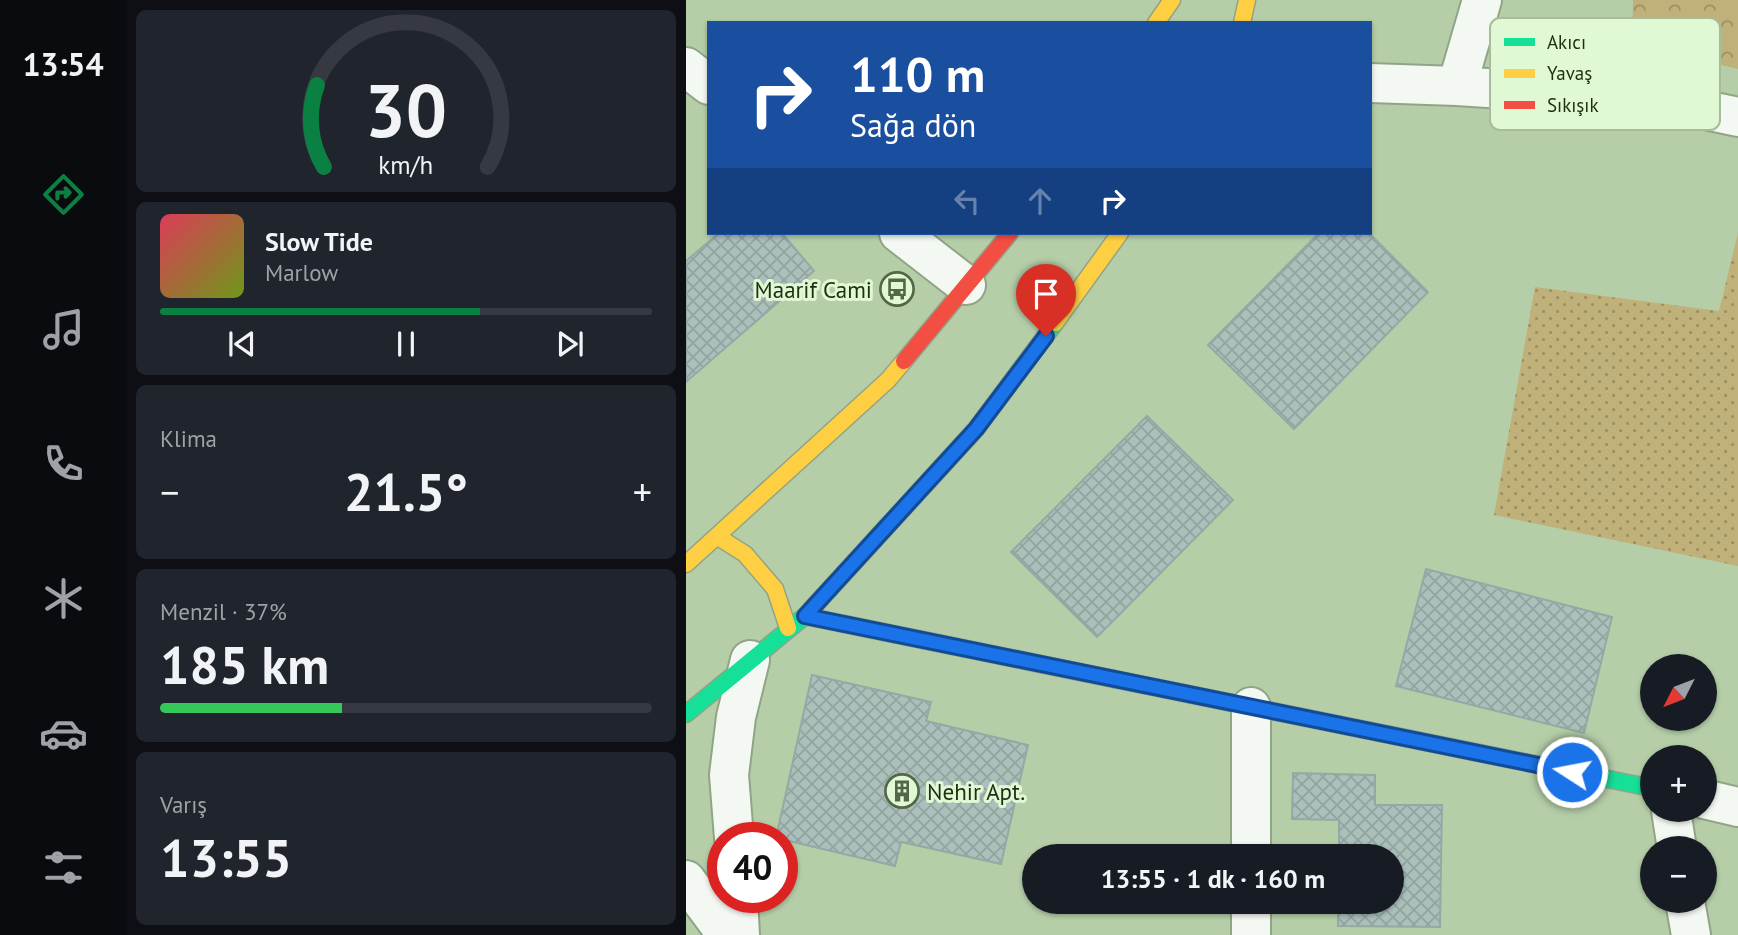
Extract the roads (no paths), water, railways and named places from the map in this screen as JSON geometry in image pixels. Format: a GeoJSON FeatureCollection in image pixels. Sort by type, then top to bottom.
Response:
{"type":"FeatureCollection","features":[{"type":"Feature","properties":{"kind":"main road"},"geometry":{"type":"LineString","coordinates":[[1157,21],[1172,0]]}},
{"type":"Feature","properties":{"kind":"main road"},"geometry":{"type":"LineString","coordinates":[[1242,21],[1247,0]]}},
{"type":"Feature","properties":{"kind":"main road"},"geometry":{"type":"LineString","coordinates":[[686,565],[888,380],[1008,235]]}},
{"type":"Feature","properties":{"kind":"main road"},"geometry":{"type":"LineString","coordinates":[[686,713],[805,616],[976,429],[1073,301],[1119,235]]}},
{"type":"Feature","properties":{"kind":"main road"},"geometry":{"type":"LineString","coordinates":[[718,537],[745,554],[775,589],[788,628]]}},
{"type":"Feature","properties":{"kind":"main road"},"geometry":{"type":"LineString","coordinates":[[805,616],[1640,786]]}},
{"type":"Feature","properties":{"kind":"street"},"geometry":{"type":"LineString","coordinates":[[1457,86],[1482,0]]}},
{"type":"Feature","properties":{"kind":"street"},"geometry":{"type":"LineString","coordinates":[[686,67],[707,83]]}},
{"type":"Feature","properties":{"kind":"street"},"geometry":{"type":"LineString","coordinates":[[1372,83],[1490,88]]}},
{"type":"Feature","properties":{"kind":"street"},"geometry":{"type":"LineString","coordinates":[[1720,113],[1738,117]]}},
{"type":"Feature","properties":{"kind":"street"},"geometry":{"type":"LineString","coordinates":[[902,235],[966,285]]}},
{"type":"Feature","properties":{"kind":"street"},"geometry":{"type":"LineString","coordinates":[[733,822],[729,775],[736,718],[750,660]]}},
{"type":"Feature","properties":{"kind":"street"},"geometry":{"type":"LineString","coordinates":[[1251,707],[1251,844]]}},
{"type":"Feature","properties":{"kind":"street"},"geometry":{"type":"LineString","coordinates":[[1717,802],[1738,807]]}},
{"type":"Feature","properties":{"kind":"street"},"geometry":{"type":"LineString","coordinates":[[686,880],[727,935]]}},
{"type":"Feature","properties":{"kind":"street"},"geometry":{"type":"LineString","coordinates":[[739,913],[740,935]]}},
{"type":"Feature","properties":{"kind":"street"},"geometry":{"type":"LineString","coordinates":[[1687,913],[1691,935]]}},
{"type":"Feature","properties":{"kind":"street"},"geometry":{"type":"LineString","coordinates":[[1251,914],[1251,935]]}},
{"type":"Feature","properties":{"kind":"place","name":"Maarif Cami"},"geometry":{"type":"Point","coordinates":[897,289]}},
{"type":"Feature","properties":{"kind":"place","name":"Nehir Apt."},"geometry":{"type":"Point","coordinates":[902,791]}}]}
